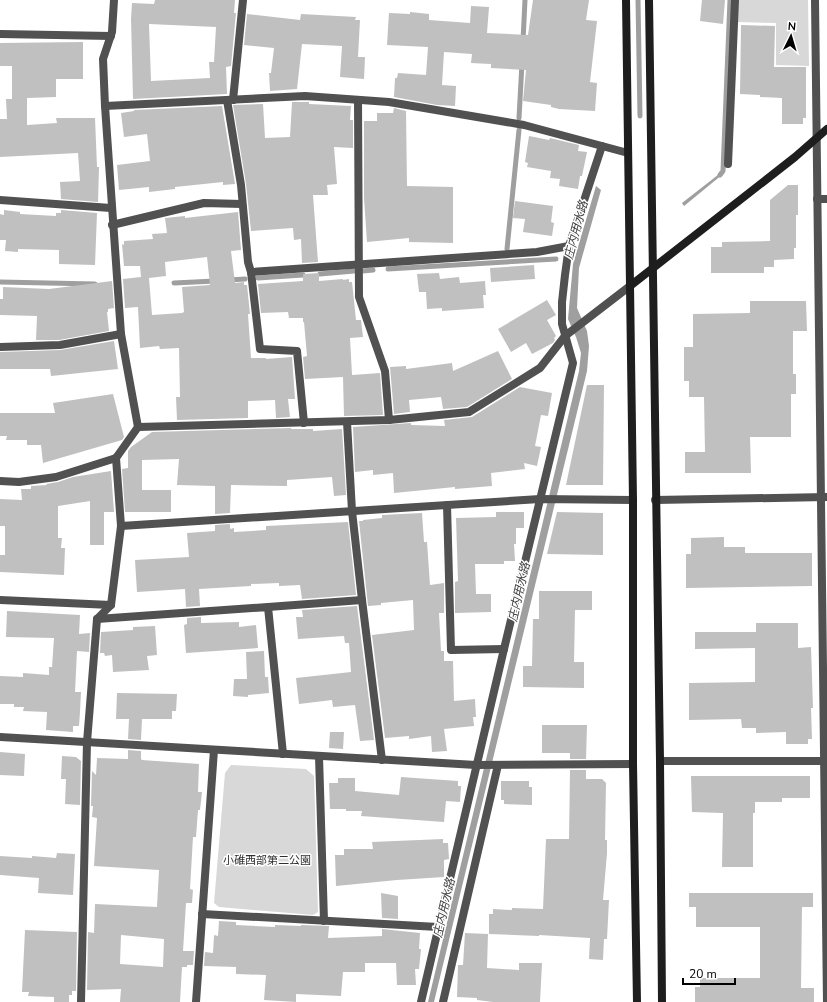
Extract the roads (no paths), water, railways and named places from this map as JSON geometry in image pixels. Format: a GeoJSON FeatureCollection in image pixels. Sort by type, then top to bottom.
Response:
{"type":"FeatureCollection","features":[{"type":"Feature","properties":{"kind":"street"},"geometry":{"type":"LineString","coordinates":[[0,481],[19,482],[56,477],[116,458],[138,427],[121,334],[112,224],[105,106],[103,59],[111,36],[114,0]]}},
{"type":"Feature","properties":{"kind":"street"},"geometry":{"type":"LineString","coordinates":[[243,0],[230,100],[241,185],[248,262],[251,272],[260,349],[297,351],[304,423]]}},
{"type":"Feature","properties":{"kind":"street"},"geometry":{"type":"LineString","coordinates":[[626,0],[633,500],[633,764],[637,1002]]}},
{"type":"Feature","properties":{"kind":"street"},"geometry":{"type":"LineString","coordinates":[[649,0],[662,1002]]}},
{"type":"Feature","properties":{"kind":"street"},"geometry":{"type":"LineString","coordinates":[[728,164],[735,0]]}},
{"type":"Feature","properties":{"kind":"street"},"geometry":{"type":"LineString","coordinates":[[815,0],[817,199],[823,344],[827,1002]]}},
{"type":"Feature","properties":{"kind":"street"},"geometry":{"type":"LineString","coordinates":[[0,34],[111,36]]}},
{"type":"Feature","properties":{"kind":"street"},"geometry":{"type":"LineString","coordinates":[[105,106],[305,96],[389,102],[524,125],[628,153]]}},
{"type":"Feature","properties":{"kind":"street"},"geometry":{"type":"LineString","coordinates":[[358,100],[359,297],[385,371],[389,420]]}},
{"type":"Feature","properties":{"kind":"street"},"geometry":{"type":"LineString","coordinates":[[138,427],[347,422],[389,420],[469,412],[540,368],[568,334],[796,157],[827,129]]}},
{"type":"Feature","properties":{"kind":"street"},"geometry":{"type":"LineString","coordinates":[[421,1002],[438,927],[479,766],[504,649],[543,499],[573,363],[568,334],[562,324],[562,302],[569,246],[602,146]]}},
{"type":"Feature","properties":{"kind":"street"},"geometry":{"type":"LineString","coordinates":[[817,199],[827,199]]}},
{"type":"Feature","properties":{"kind":"street"},"geometry":{"type":"LineString","coordinates":[[0,200],[112,208]]}},
{"type":"Feature","properties":{"kind":"street"},"geometry":{"type":"LineString","coordinates":[[112,224],[204,203],[242,204]]}},
{"type":"Feature","properties":{"kind":"street"},"geometry":{"type":"LineString","coordinates":[[251,272],[537,252],[569,246]]}},
{"type":"Feature","properties":{"kind":"street"},"geometry":{"type":"LineString","coordinates":[[0,347],[60,345],[121,334]]}},
{"type":"Feature","properties":{"kind":"street"},"geometry":{"type":"LineString","coordinates":[[347,422],[352,510],[382,760]]}},
{"type":"Feature","properties":{"kind":"street"},"geometry":{"type":"LineString","coordinates":[[81,1002],[87,742],[97,619],[110,605],[121,526],[116,458]]}},
{"type":"Feature","properties":{"kind":"street"},"geometry":{"type":"LineString","coordinates":[[655,500],[824,497]]}},
{"type":"Feature","properties":{"kind":"street"},"geometry":{"type":"LineString","coordinates":[[121,526],[352,510],[543,499],[633,500]]}},
{"type":"Feature","properties":{"kind":"street"},"geometry":{"type":"LineString","coordinates":[[447,505],[451,650],[504,649]]}},
{"type":"Feature","properties":{"kind":"street"},"geometry":{"type":"LineString","coordinates":[[0,600],[110,605]]}},
{"type":"Feature","properties":{"kind":"street"},"geometry":{"type":"LineString","coordinates":[[97,619],[362,600]]}},
{"type":"Feature","properties":{"kind":"street"},"geometry":{"type":"LineString","coordinates":[[268,607],[283,754]]}},
{"type":"Feature","properties":{"kind":"street"},"geometry":{"type":"LineString","coordinates":[[0,737],[479,766],[633,764]]}},
{"type":"Feature","properties":{"kind":"street"},"geometry":{"type":"LineString","coordinates":[[196,1002],[214,750]]}},
{"type":"Feature","properties":{"kind":"street"},"geometry":{"type":"LineString","coordinates":[[319,756],[324,921]]}},
{"type":"Feature","properties":{"kind":"street"},"geometry":{"type":"LineString","coordinates":[[660,761],[825,761]]}},
{"type":"Feature","properties":{"kind":"street"},"geometry":{"type":"LineString","coordinates":[[443,1002],[497,765]]}},
{"type":"Feature","properties":{"kind":"street"},"geometry":{"type":"LineString","coordinates":[[202,914],[438,927]]}},
{"type":"Feature","properties":{"kind":"waterway"},"geometry":{"type":"LineString","coordinates":[[523,41],[525,0]]}},
{"type":"Feature","properties":{"kind":"waterway","name":"庄内用水路"},"geometry":{"type":"LineString","coordinates":[[638,0],[640,116]]}},
{"type":"Feature","properties":{"kind":"waterway"},"geometry":{"type":"LineString","coordinates":[[720,175],[723,171],[730,0]]}},
{"type":"Feature","properties":{"kind":"waterway"},"geometry":{"type":"LineString","coordinates":[[519,118],[522,63]]}},
{"type":"Feature","properties":{"kind":"waterway"},"geometry":{"type":"LineString","coordinates":[[507,249],[519,130]]}},
{"type":"Feature","properties":{"kind":"waterway"},"geometry":{"type":"LineString","coordinates":[[388,269],[556,259]]}},
{"type":"Feature","properties":{"kind":"waterway"},"geometry":{"type":"LineString","coordinates":[[363,271],[373,270]]}},
{"type":"Feature","properties":{"kind":"waterway"},"geometry":{"type":"LineString","coordinates":[[320,274],[354,271]]}},
{"type":"Feature","properties":{"kind":"waterway"},"geometry":{"type":"LineString","coordinates":[[258,278],[303,275]]}},
{"type":"Feature","properties":{"kind":"waterway"},"geometry":{"type":"LineString","coordinates":[[229,280],[245,279]]}},
{"type":"Feature","properties":{"kind":"waterway"},"geometry":{"type":"LineString","coordinates":[[174,283],[215,281]]}},
{"type":"Feature","properties":{"kind":"waterway"},"geometry":{"type":"LineString","coordinates":[[0,282],[95,284]]}},
{"type":"Feature","properties":{"kind":"park label","name":"小碓西部第二公園"},"geometry":{"type":"Point","coordinates":[267,860]}}]}
